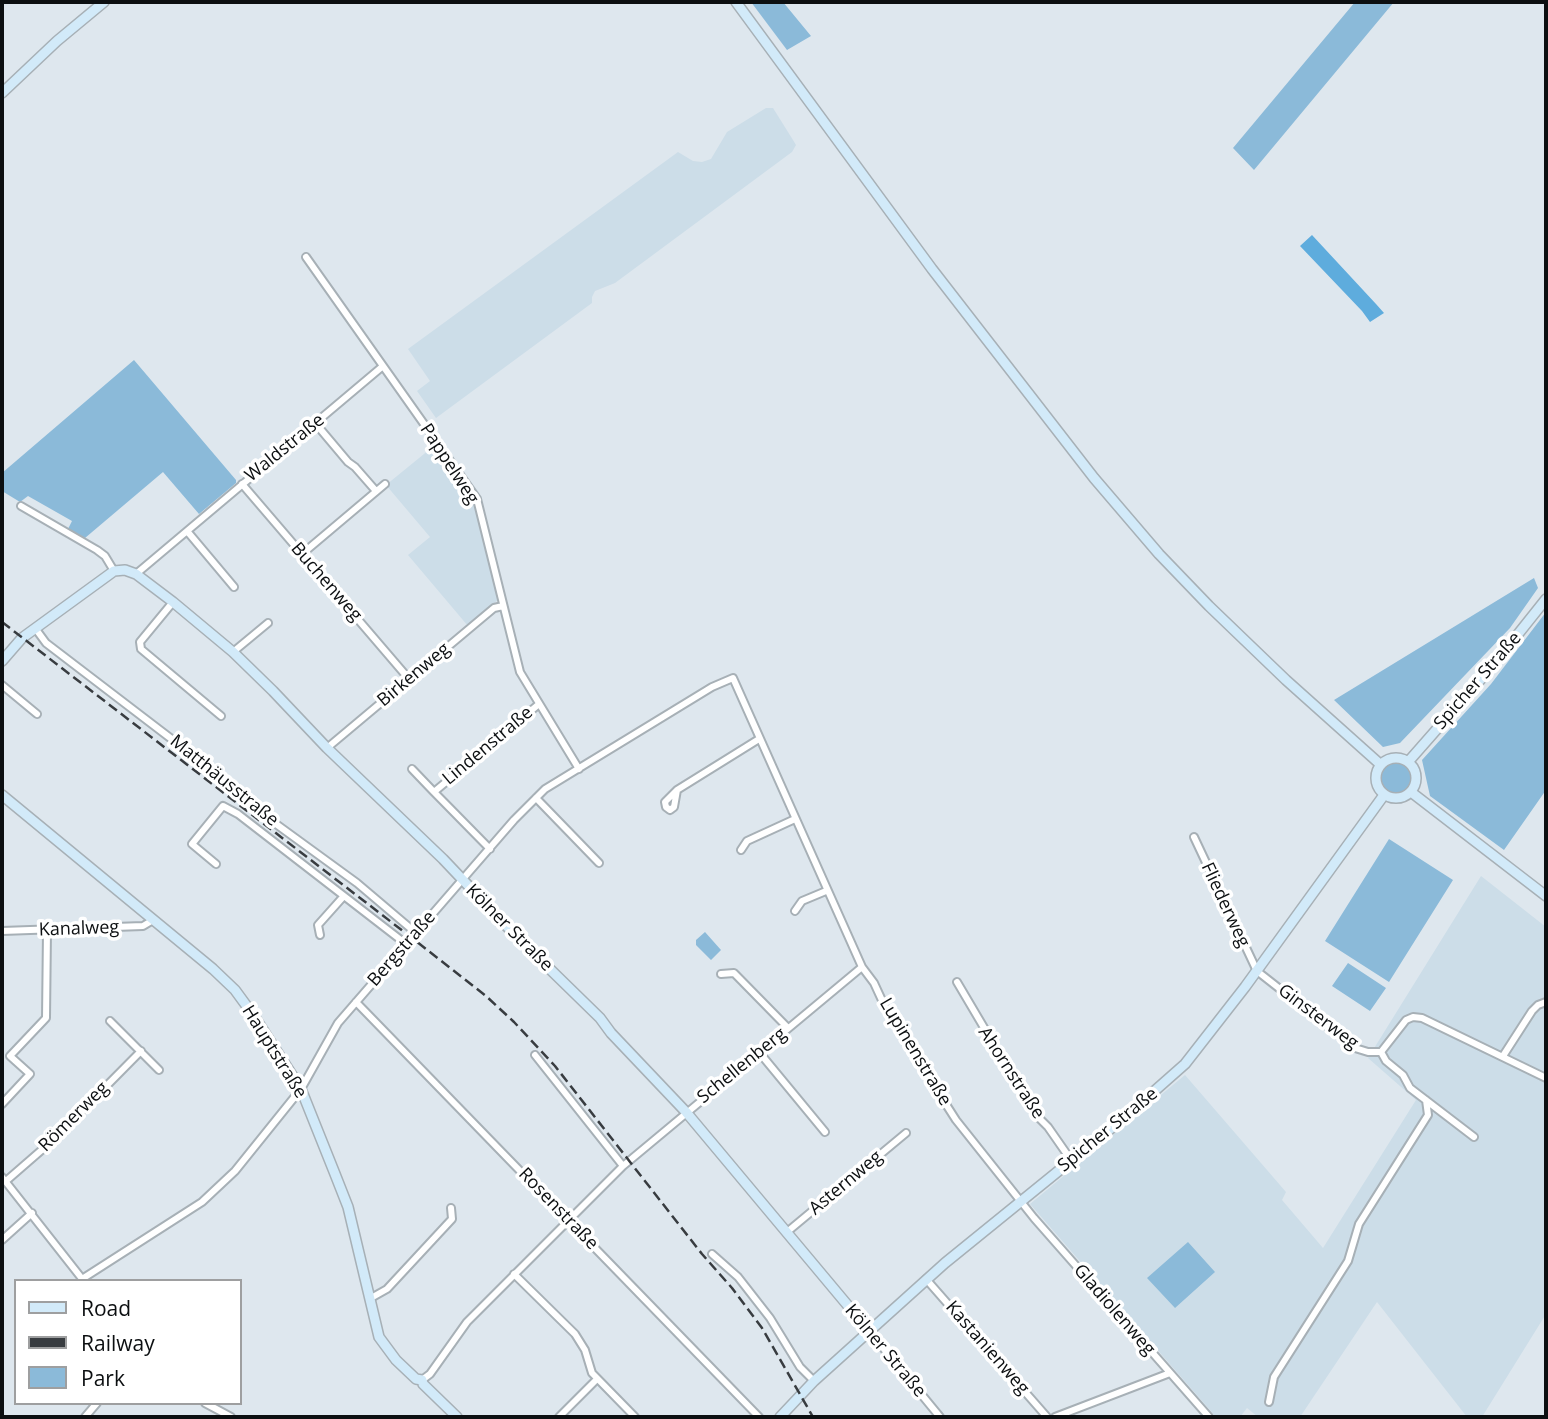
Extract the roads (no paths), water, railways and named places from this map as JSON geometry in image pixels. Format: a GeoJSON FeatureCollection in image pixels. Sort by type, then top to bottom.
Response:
{"type":"FeatureCollection","features":[{"type":"Feature","properties":{"kind":"street"},"geometry":{"type":"LineString","coordinates":[[2,93],[57,41],[104,2]]}},
{"type":"Feature","properties":{"kind":"street"},"geometry":{"type":"LineString","coordinates":[[736,2],[932,269],[1094,478],[1159,554],[1209,606],[1296,690],[1381,765]]}},
{"type":"Feature","properties":{"kind":"street","name":"Pappelweg"},"geometry":{"type":"LineString","coordinates":[[306,257],[477,499],[520,672],[579,769]]}},
{"type":"Feature","properties":{"kind":"street","name":"Waldstraße"},"geometry":{"type":"LineString","coordinates":[[135,574],[383,366]]}},
{"type":"Feature","properties":{"kind":"street"},"geometry":{"type":"LineString","coordinates":[[316,424],[348,463],[355,467],[376,491]]}},
{"type":"Feature","properties":{"kind":"street","name":"Buchenweg"},"geometry":{"type":"LineString","coordinates":[[242,484],[409,679]]}},
{"type":"Feature","properties":{"kind":"street"},"geometry":{"type":"LineString","coordinates":[[302,554],[385,484]]}},
{"type":"Feature","properties":{"kind":"street"},"geometry":{"type":"LineString","coordinates":[[2,661],[22,638],[114,571],[105,556],[97,550],[21,506]]}},
{"type":"Feature","properties":{"kind":"street"},"geometry":{"type":"LineString","coordinates":[[187,531],[234,587]]}},
{"type":"Feature","properties":{"kind":"street","name":"Kölner Straße"},"geometry":{"type":"LineString","coordinates":[[114,571],[125,570],[135,574],[233,652],[600,1018],[686,1112],[940,1417]]}},
{"type":"Feature","properties":{"kind":"street","name":"Spicher Straße"},"geometry":{"type":"LineString","coordinates":[[1408,762],[1495,663],[1546,599]]}},
{"type":"Feature","properties":{"kind":"street"},"geometry":{"type":"LineString","coordinates":[[173,602],[140,642],[141,649],[221,716]]}},
{"type":"Feature","properties":{"kind":"street","name":"Birkenweg"},"geometry":{"type":"LineString","coordinates":[[327,748],[494,608],[503,606]]}},
{"type":"Feature","properties":{"kind":"street"},"geometry":{"type":"LineString","coordinates":[[233,652],[268,623]]}},
{"type":"Feature","properties":{"kind":"street","name":"Matthäusstraße"},"geometry":{"type":"LineString","coordinates":[[35,628],[46,643],[182,747],[276,824],[357,883],[416,933]]}},
{"type":"Feature","properties":{"kind":"street","name":"Bergstraße"},"geometry":{"type":"LineString","coordinates":[[84,1279],[202,1202],[235,1171],[301,1089],[338,1024],[462,880],[545,789],[712,687],[733,678],[746,709]]}},
{"type":"Feature","properties":{"kind":"street"},"geometry":{"type":"LineString","coordinates":[[2,685],[37,714]]}},
{"type":"Feature","properties":{"kind":"street","name":"Lindenstraße"},"geometry":{"type":"LineString","coordinates":[[490,849],[434,792],[539,704]]}},
{"type":"Feature","properties":{"kind":"street","name":"Lupinenstraße"},"geometry":{"type":"LineString","coordinates":[[746,709],[862,968],[874,983],[886,1009],[956,1120],[1021,1202]]}},
{"type":"Feature","properties":{"kind":"street"},"geometry":{"type":"LineString","coordinates":[[677,790],[760,738]]}},
{"type":"Feature","properties":{"kind":"street"},"geometry":{"type":"LineString","coordinates":[[1397,758],[1408,762],[1413,767],[1416,780],[1411,792],[1401,798],[1384,795],[1379,790],[1376,777],[1381,765],[1397,758]]}},
{"type":"Feature","properties":{"kind":"street"},"geometry":{"type":"LineString","coordinates":[[412,769],[434,792]]}},
{"type":"Feature","properties":{"kind":"street"},"geometry":{"type":"LineString","coordinates":[[1411,792],[1546,896]]}},
{"type":"Feature","properties":{"kind":"street","name":"Hauptstraße"},"geometry":{"type":"LineString","coordinates":[[2,795],[213,969],[254,1016],[301,1089],[348,1207],[379,1337],[388,1352],[413,1377],[422,1380],[457,1417]]}},
{"type":"Feature","properties":{"kind":"street","name":"Spicher Straße"},"geometry":{"type":"LineString","coordinates":[[780,1417],[814,1381],[926,1279],[1185,1064],[1257,971],[1384,795]]}},
{"type":"Feature","properties":{"kind":"street"},"geometry":{"type":"LineString","coordinates":[[536,798],[599,863]]}},
{"type":"Feature","properties":{"kind":"street"},"geometry":{"type":"LineString","coordinates":[[216,864],[192,844],[223,806],[239,814],[406,944]]}},
{"type":"Feature","properties":{"kind":"street"},"geometry":{"type":"LineString","coordinates":[[741,850],[747,841],[795,820]]}},
{"type":"Feature","properties":{"kind":"street","name":"Fliederweg"},"geometry":{"type":"LineString","coordinates":[[1194,837],[1257,971]]}},
{"type":"Feature","properties":{"kind":"street"},"geometry":{"type":"LineString","coordinates":[[795,911],[802,901],[827,891]]}},
{"type":"Feature","properties":{"kind":"street"},"geometry":{"type":"LineString","coordinates":[[320,935],[318,925],[343,897]]}},
{"type":"Feature","properties":{"kind":"street","name":"Kanalweg"},"geometry":{"type":"LineString","coordinates":[[2,931],[143,926],[153,920]]}},
{"type":"Feature","properties":{"kind":"street"},"geometry":{"type":"LineString","coordinates":[[2,1104],[30,1073],[10,1056],[46,1018],[47,931]]}},
{"type":"Feature","properties":{"kind":"street","name":"Schellenberg"},"geometry":{"type":"LineString","coordinates":[[422,1380],[430,1374],[467,1322],[623,1166],[862,968]]}},
{"type":"Feature","properties":{"kind":"street","name":"Ginsterweg"},"geometry":{"type":"LineString","coordinates":[[1257,971],[1355,1048],[1381,1052],[1386,1061],[1403,1075],[1410,1088],[1474,1137]]}},
{"type":"Feature","properties":{"kind":"street"},"geometry":{"type":"LineString","coordinates":[[721,974],[734,973],[788,1028]]}},
{"type":"Feature","properties":{"kind":"street","name":"Ahornstraße"},"geometry":{"type":"LineString","coordinates":[[957,982],[1035,1114],[1048,1127],[1071,1160]]}},
{"type":"Feature","properties":{"kind":"street","name":"Rosenstraße"},"geometry":{"type":"LineString","coordinates":[[356,1002],[760,1417]]}},
{"type":"Feature","properties":{"kind":"street"},"geometry":{"type":"LineString","coordinates":[[1503,1056],[1532,1011],[1546,1002]]}},
{"type":"Feature","properties":{"kind":"street"},"geometry":{"type":"LineString","coordinates":[[1381,1052],[1401,1025],[1413,1017],[1422,1018],[1546,1078]]}},
{"type":"Feature","properties":{"kind":"street"},"geometry":{"type":"LineString","coordinates":[[110,1021],[159,1070]]}},
{"type":"Feature","properties":{"kind":"street","name":"Römerweg"},"geometry":{"type":"LineString","coordinates":[[4,1179],[52,1141],[141,1051]]}},
{"type":"Feature","properties":{"kind":"street"},"geometry":{"type":"LineString","coordinates":[[759,1052],[825,1132]]}},
{"type":"Feature","properties":{"kind":"street"},"geometry":{"type":"LineString","coordinates":[[535,1055],[623,1166]]}},
{"type":"Feature","properties":{"kind":"street"},"geometry":{"type":"LineString","coordinates":[[1269,1402],[1274,1377],[1348,1261],[1359,1224],[1427,1115],[1426,1100]]}},
{"type":"Feature","properties":{"kind":"street","name":"Asternweg"},"geometry":{"type":"LineString","coordinates":[[786,1232],[906,1133]]}},
{"type":"Feature","properties":{"kind":"street"},"geometry":{"type":"LineString","coordinates":[[4,1179],[81,1279]]}},
{"type":"Feature","properties":{"kind":"street","name":"Gladiolenweg"},"geometry":{"type":"LineString","coordinates":[[1021,1202],[1209,1417]]}},
{"type":"Feature","properties":{"kind":"street"},"geometry":{"type":"LineString","coordinates":[[371,1298],[387,1289],[452,1219],[451,1208]]}},
{"type":"Feature","properties":{"kind":"street"},"geometry":{"type":"LineString","coordinates":[[2,1240],[32,1213]]}},
{"type":"Feature","properties":{"kind":"street"},"geometry":{"type":"LineString","coordinates":[[712,1254],[738,1277],[770,1318],[800,1367],[814,1381]]}},
{"type":"Feature","properties":{"kind":"street"},"geometry":{"type":"LineString","coordinates":[[514,1274],[582,1342],[592,1373],[635,1417]]}},
{"type":"Feature","properties":{"kind":"street","name":"Kastanienweg"},"geometry":{"type":"LineString","coordinates":[[926,1279],[1047,1417]]}},
{"type":"Feature","properties":{"kind":"street"},"geometry":{"type":"LineString","coordinates":[[1055,1417],[1170,1374]]}},
{"type":"Feature","properties":{"kind":"street"},"geometry":{"type":"LineString","coordinates":[[559,1417],[597,1378]]}},
{"type":"Feature","properties":{"kind":"street"},"geometry":{"type":"LineString","coordinates":[[209,1405],[230,1417]]}},
{"type":"Feature","properties":{"kind":"railway"},"geometry":{"type":"LineString","coordinates":[[2,622],[412,938],[486,996],[514,1022],[555,1066],[702,1254],[732,1288],[762,1328],[813,1417]]}}]}
